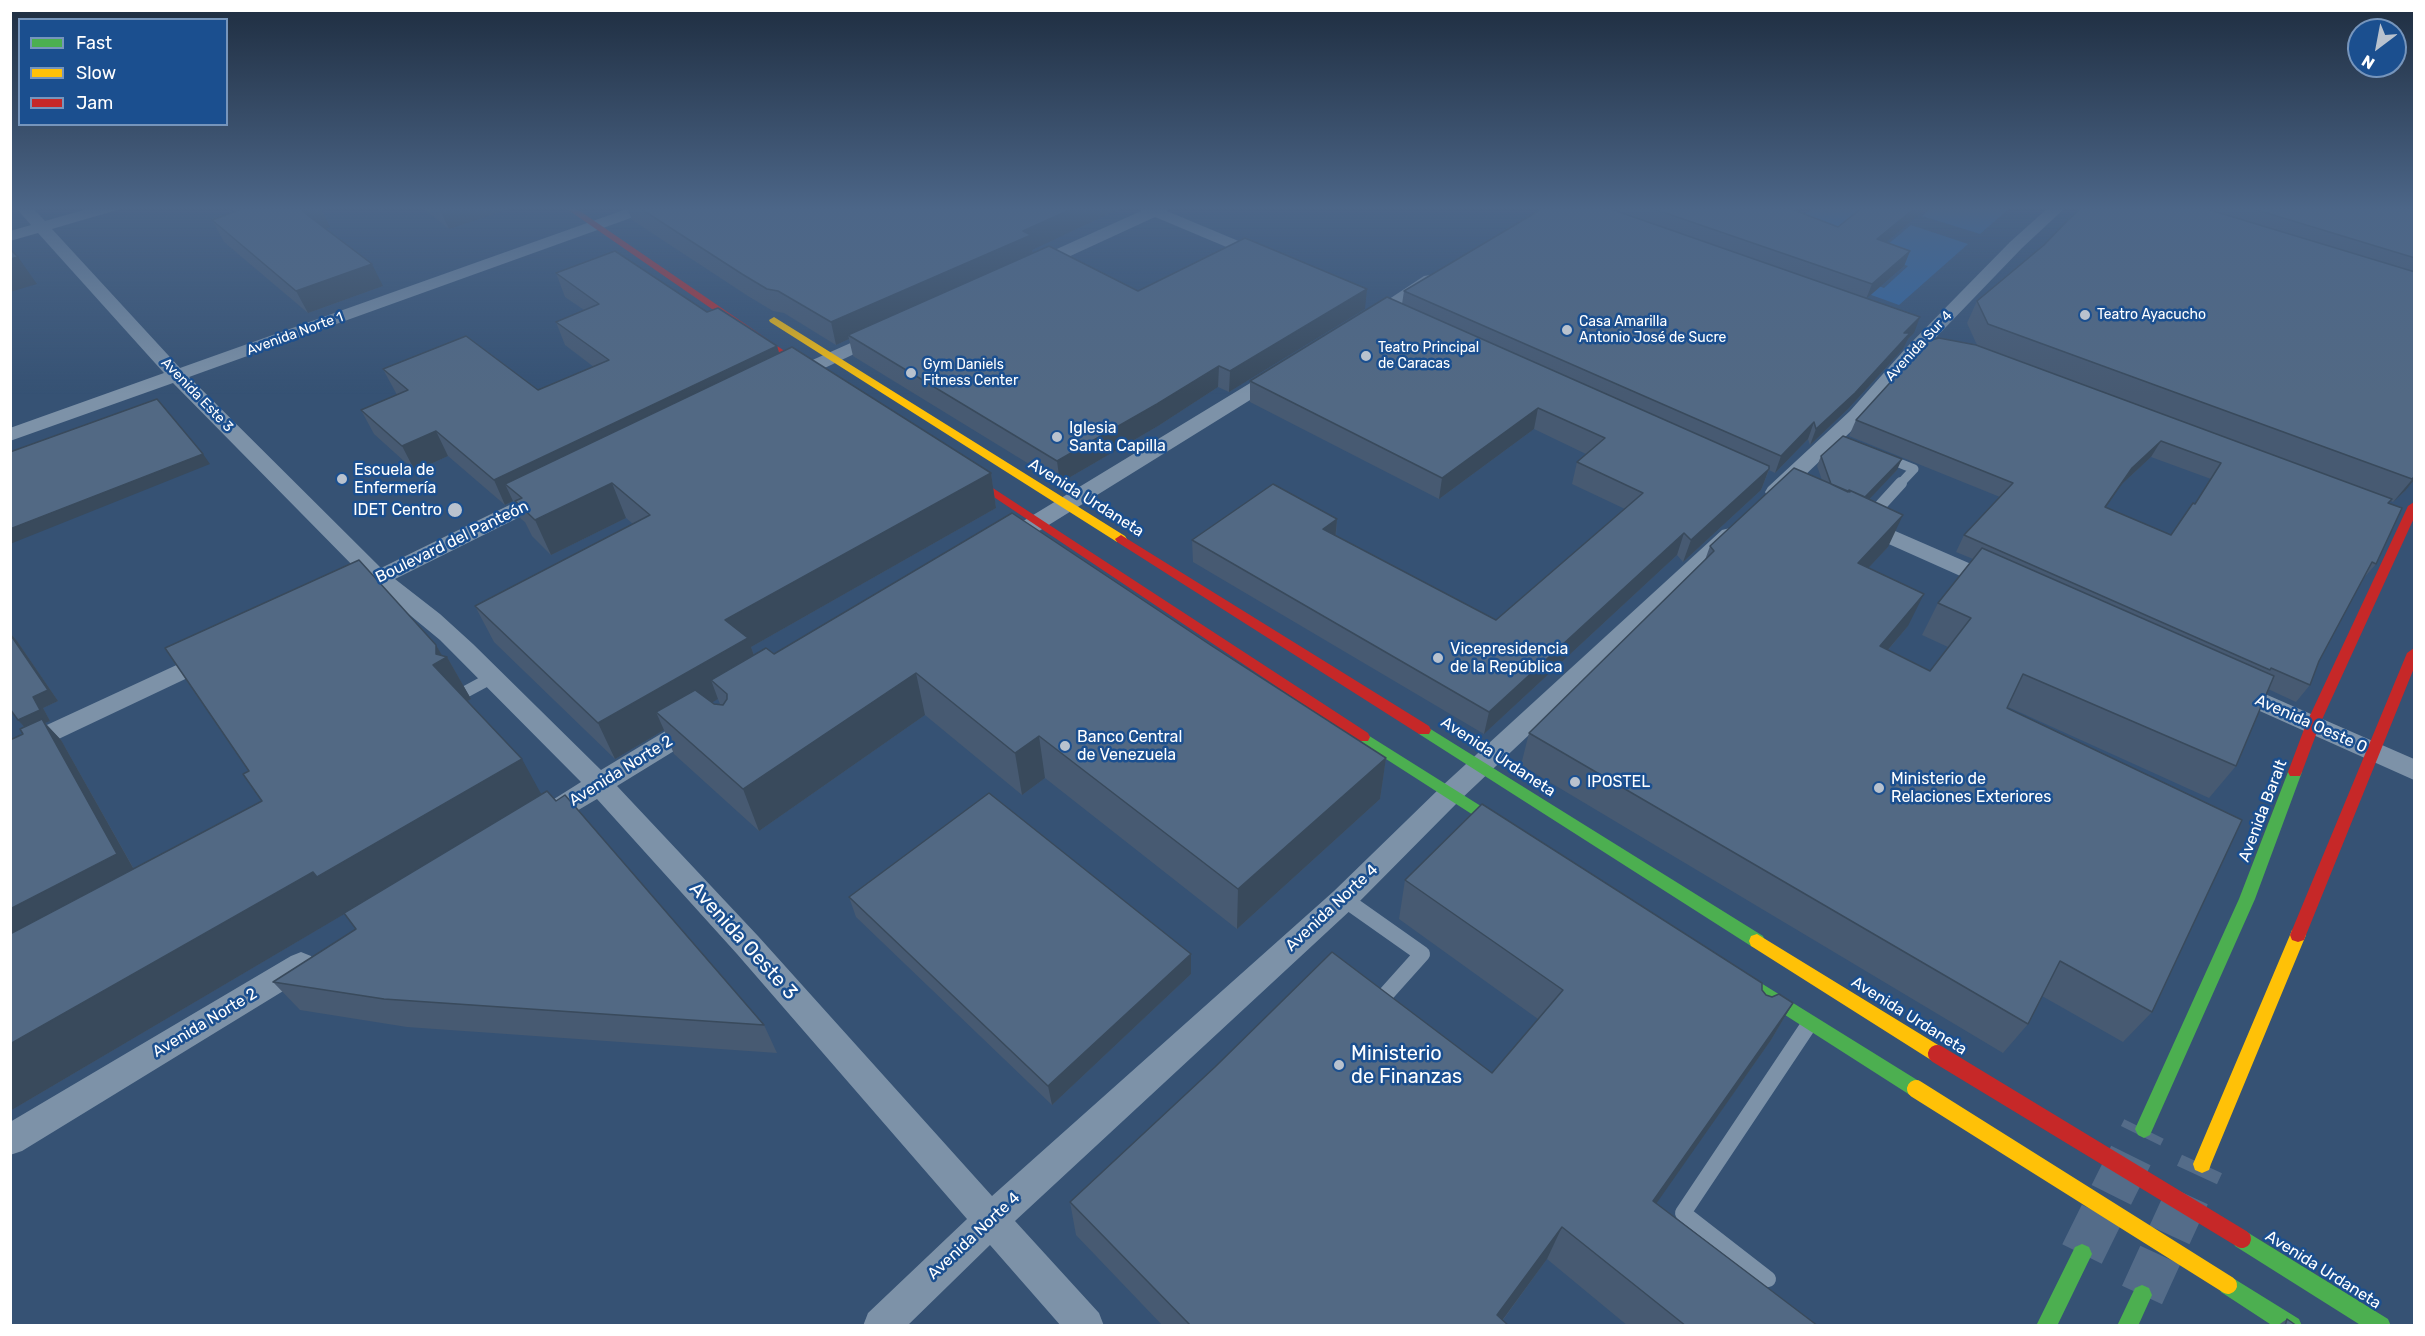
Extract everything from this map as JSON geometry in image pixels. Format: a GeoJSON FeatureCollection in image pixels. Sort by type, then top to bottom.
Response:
{"type":"FeatureCollection","features":[{"type":"Feature","properties":{"kind":"main road"},"geometry":{"type":"LineString","coordinates":[[660,269],[827,382]]}},
{"type":"Feature","properties":{"kind":"main road","name":"Avenida Urdaneta"},"geometry":{"type":"LineString","coordinates":[[765,314],[1937,1054],[2382,1326]]}},
{"type":"Feature","properties":{"kind":"main road"},"geometry":{"type":"LineString","coordinates":[[940,457],[1530,844]]}},
{"type":"Feature","properties":{"kind":"main road","name":"Avenida Baralt"},"geometry":{"type":"LineString","coordinates":[[2144,1129],[2247,899],[2313,724],[2407,513]]}},
{"type":"Feature","properties":{"kind":"main road"},"geometry":{"type":"LineString","coordinates":[[2202,1164],[2415,653]]}},
{"type":"Feature","properties":{"kind":"main road"},"geometry":{"type":"LineString","coordinates":[[1711,959],[1768,1002],[1811,1022],[2292,1326]]}},
{"type":"Feature","properties":{"kind":"main road"},"geometry":{"type":"LineString","coordinates":[[2046,1326],[2082,1254]]}},
{"type":"Feature","properties":{"kind":"main road"},"geometry":{"type":"LineString","coordinates":[[2127,1326],[2142,1295]]}},
{"type":"Feature","properties":{"kind":"street","name":"Avenida Este 3"},"geometry":{"type":"LineString","coordinates":[[81,269],[177,376],[378,578]]}},
{"type":"Feature","properties":{"kind":"street","name":"Avenida Norte 1"},"geometry":{"type":"LineString","coordinates":[[10,435],[475,269]]}},
{"type":"Feature","properties":{"kind":"street","name":"Avenida Sur 4"},"geometry":{"type":"LineString","coordinates":[[1770,482],[1840,440],[1857,415],[1912,352],[1930,345],[1995,269]]}},
{"type":"Feature","properties":{"kind":"street"},"geometry":{"type":"LineString","coordinates":[[1355,326],[1375,301],[1446,270]]}},
{"type":"Feature","properties":{"kind":"street"},"geometry":{"type":"LineString","coordinates":[[1375,301],[1407,318]]}},
{"type":"Feature","properties":{"kind":"street"},"geometry":{"type":"LineString","coordinates":[[1911,323],[1937,338]]}},
{"type":"Feature","properties":{"kind":"street"},"geometry":{"type":"LineString","coordinates":[[773,385],[894,328]]}},
{"type":"Feature","properties":{"kind":"street"},"geometry":{"type":"LineString","coordinates":[[1004,542],[1295,364]]}},
{"type":"Feature","properties":{"kind":"street"},"geometry":{"type":"LineString","coordinates":[[1770,482],[1803,497]]}},
{"type":"Feature","properties":{"kind":"street","name":"Avenida Norte 4"},"geometry":{"type":"LineString","coordinates":[[881,1326],[990,1221],[1344,899],[1451,793],[1751,515],[1770,482]]}},
{"type":"Feature","properties":{"kind":"street","name":"Boulevard del Panteón"},"geometry":{"type":"LineString","coordinates":[[345,593],[570,484]]}},
{"type":"Feature","properties":{"kind":"street"},"geometry":{"type":"LineString","coordinates":[[1853,519],[2013,591]]}},
{"type":"Feature","properties":{"kind":"street","name":"Avenida Oeste 3"},"geometry":{"type":"LineString","coordinates":[[378,578],[412,601],[493,677],[600,785],[714,908],[990,1221],[1086,1326]]}},
{"type":"Feature","properties":{"kind":"street"},"geometry":{"type":"LineString","coordinates":[[10,753],[226,650]]}},
{"type":"Feature","properties":{"kind":"street","name":"Avenida Oeste 0"},"geometry":{"type":"LineString","coordinates":[[2218,682],[2415,770]]}},
{"type":"Feature","properties":{"kind":"street","name":"Avenida Norte 2"},"geometry":{"type":"LineString","coordinates":[[519,834],[718,711]]}},
{"type":"Feature","properties":{"kind":"street","name":"Avenida Norte 2"},"geometry":{"type":"LineString","coordinates":[[10,1140],[326,950]]}},
{"type":"Feature","properties":{"kind":"lane"},"geometry":{"type":"LineString","coordinates":[[1853,519],[1914,469],[1870,452]]}},
{"type":"Feature","properties":{"kind":"lane"},"geometry":{"type":"LineString","coordinates":[[467,691],[493,677]]}},
{"type":"Feature","properties":{"kind":"lane"},"geometry":{"type":"LineString","coordinates":[[1344,899],[1422,954],[1379,1002],[1398,1016]]}},
{"type":"Feature","properties":{"kind":"lane"},"geometry":{"type":"LineString","coordinates":[[1768,1279],[1683,1213],[1811,1022]]}},
{"type":"Feature","properties":{"kind":"shaded area"},"geometry":{"type":"Polygon","coordinates":[[[1904,269],[1939,269],[1899,305],[1841,284],[1849,276],[1884,288],[1904,269]]]}},
{"type":"Feature","properties":{"kind":"building"},"geometry":{"type":"Polygon","coordinates":[[[270,269],[357,269],[296,291],[270,269]]]}},
{"type":"Feature","properties":{"kind":"building"},"geometry":{"type":"Polygon","coordinates":[[[566,269],[643,269],[707,312],[718,308],[777,346],[494,480],[436,431],[402,446],[361,410],[408,390],[383,369],[466,336],[538,390],[609,360],[556,322],[599,304],[556,273],[566,269]]]}},
{"type":"Feature","properties":{"kind":"building"},"geometry":{"type":"Polygon","coordinates":[[[735,269],[952,269],[831,322],[778,291],[767,289],[735,269]]]}},
{"type":"Feature","properties":{"kind":"building"},"geometry":{"type":"Polygon","coordinates":[[[996,269],[1095,269],[1138,291],[1182,269],[1320,269],[1367,289],[1230,371],[1219,366],[1057,461],[848,335],[996,269]]]}},
{"type":"Feature","properties":{"kind":"building"},"geometry":{"type":"Polygon","coordinates":[[[1440,269],[1784,269],[1920,317],[1904,333],[1910,333],[1855,393],[1816,429],[1814,422],[1781,456],[1404,291],[1440,269]]]}},
{"type":"Feature","properties":{"kind":"building"},"geometry":{"type":"Polygon","coordinates":[[[1829,269],[1889,269],[1872,284],[1829,269]]]}},
{"type":"Feature","properties":{"kind":"building"},"geometry":{"type":"Polygon","coordinates":[[[2015,269],[2406,269],[2415,272],[2415,476],[2412,479],[1988,324],[1977,301],[2015,269]]]}},
{"type":"Feature","properties":{"kind":"building"},"geometry":{"type":"Polygon","coordinates":[[[1387,297],[1769,466],[1769,469],[1691,540],[1684,533],[1489,712],[1192,540],[1273,484],[1337,519],[1323,529],[1496,620],[1643,493],[1577,462],[1605,438],[1538,408],[1442,478],[1250,381],[1387,297]]]}},
{"type":"Feature","properties":{"kind":"building"},"geometry":{"type":"Polygon","coordinates":[[[1939,338],[1976,345],[2392,499],[2388,503],[2402,508],[2376,564],[2372,562],[2319,661],[2310,685],[2271,668],[2270,670],[1964,535],[2013,483],[1856,420],[1928,341],[1939,338]],[[2161,441],[2132,468],[2105,507],[2171,535],[2193,503],[2195,504],[2221,463],[2161,441]]]}},
{"type":"Feature","properties":{"kind":"building"},"geometry":{"type":"Polygon","coordinates":[[[792,347],[991,473],[725,620],[748,638],[598,723],[475,606],[650,515],[612,483],[535,520],[515,501],[522,498],[505,484],[792,347]]]}},
{"type":"Feature","properties":{"kind":"building"},"geometry":{"type":"Polygon","coordinates":[[[157,399],[203,454],[10,529],[10,452],[157,399]]]}},
{"type":"Feature","properties":{"kind":"building"},"geometry":{"type":"Polygon","coordinates":[[[1843,436],[1902,459],[1865,497],[1831,484],[1821,456],[1843,436]]]}},
{"type":"Feature","properties":{"kind":"building"},"geometry":{"type":"Polygon","coordinates":[[[1794,468],[1903,515],[1858,563],[1924,594],[1880,646],[1930,671],[1971,618],[1938,603],[1982,548],[2274,676],[2236,766],[2023,674],[2007,708],[2242,820],[2152,1012],[2060,961],[2028,1024],[1529,733],[1714,551],[1710,546],[1794,468]]]}},
{"type":"Feature","properties":{"kind":"building"},"geometry":{"type":"Polygon","coordinates":[[[1012,513],[1386,758],[1238,889],[1039,736],[1015,753],[916,673],[743,789],[656,712],[695,690],[714,704],[723,705],[727,694],[711,680],[766,648],[774,654],[1012,513]]]}},
{"type":"Feature","properties":{"kind":"building"},"geometry":{"type":"Polygon","coordinates":[[[359,560],[436,645],[436,654],[447,657],[433,665],[522,759],[317,877],[313,872],[10,1044],[10,934],[262,801],[243,774],[249,771],[165,648],[359,560]]]}},
{"type":"Feature","properties":{"kind":"building"},"geometry":{"type":"Polygon","coordinates":[[[10,634],[48,690],[33,697],[40,710],[18,720],[10,709],[10,634]]]}},
{"type":"Feature","properties":{"kind":"building"},"geometry":{"type":"Polygon","coordinates":[[[42,719],[117,854],[10,909],[10,740],[23,734],[20,729],[42,719]]]}},
{"type":"Feature","properties":{"kind":"building"},"geometry":{"type":"Polygon","coordinates":[[[547,791],[556,801],[565,795],[764,1025],[384,999],[273,982],[356,929],[344,913],[547,791]]]}},
{"type":"Feature","properties":{"kind":"building"},"geometry":{"type":"Polygon","coordinates":[[[989,793],[1191,954],[1048,1086],[849,897],[989,793]]]}},
{"type":"Feature","properties":{"kind":"building"},"geometry":{"type":"Polygon","coordinates":[[[1482,804],[1762,983],[1762,990],[1766,995],[1772,997],[1779,994],[1793,1003],[1653,1201],[1818,1326],[1686,1326],[1562,1227],[1497,1315],[1509,1326],[1191,1326],[1070,1202],[1215,1067],[1332,952],[1492,1073],[1563,990],[1405,880],[1482,804]]]}},
{"type":"Feature","properties":{"kind":"building"},"geometry":{"type":"Polygon","coordinates":[[[2287,1319],[2297,1326],[2285,1326],[2287,1319]]]}},
{"type":"Feature","properties":{"kind":"tunnel"},"geometry":{"type":"LineString","coordinates":[[2082,1254],[2144,1129]]}},
{"type":"Feature","properties":{"kind":"tunnel"},"geometry":{"type":"LineString","coordinates":[[2142,1295],[2202,1164]]}},
{"type":"Feature","properties":{"kind":"traffic: fast"},"geometry":{"type":"LineString","coordinates":[[1424,730],[1757,941]]}},
{"type":"Feature","properties":{"kind":"traffic: fast"},"geometry":{"type":"LineString","coordinates":[[1363,737],[1514,834]]}},
{"type":"Feature","properties":{"kind":"traffic: fast"},"geometry":{"type":"LineString","coordinates":[[2144,1129],[2247,899],[2295,772]]}},
{"type":"Feature","properties":{"kind":"traffic: fast"},"geometry":{"type":"LineString","coordinates":[[1727,969],[1916,1089]]}},
{"type":"Feature","properties":{"kind":"traffic: fast"},"geometry":{"type":"LineString","coordinates":[[2242,1239],[2381,1326]]}},
{"type":"Feature","properties":{"kind":"traffic: fast"},"geometry":{"type":"LineString","coordinates":[[2046,1326],[2082,1254]]}},
{"type":"Feature","properties":{"kind":"traffic: fast"},"geometry":{"type":"LineString","coordinates":[[2228,1285],[2292,1326]]}},
{"type":"Feature","properties":{"kind":"traffic: fast"},"geometry":{"type":"LineString","coordinates":[[2127,1326],[2142,1295]]}},
{"type":"Feature","properties":{"kind":"traffic: slow"},"geometry":{"type":"LineString","coordinates":[[774,320],[1121,539]]}},
{"type":"Feature","properties":{"kind":"traffic: slow"},"geometry":{"type":"LineString","coordinates":[[2202,1164],[2298,935]]}},
{"type":"Feature","properties":{"kind":"traffic: slow"},"geometry":{"type":"LineString","coordinates":[[1757,941],[1937,1054]]}},
{"type":"Feature","properties":{"kind":"traffic: slow"},"geometry":{"type":"LineString","coordinates":[[1916,1089],[2228,1285]]}},
{"type":"Feature","properties":{"kind":"traffic: jam"},"geometry":{"type":"LineString","coordinates":[[660,269],[819,378]]}},
{"type":"Feature","properties":{"kind":"traffic: jam"},"geometry":{"type":"LineString","coordinates":[[956,467],[1363,737]]}},
{"type":"Feature","properties":{"kind":"traffic: jam"},"geometry":{"type":"LineString","coordinates":[[2295,772],[2313,724],[2414,506]]}},
{"type":"Feature","properties":{"kind":"traffic: jam"},"geometry":{"type":"LineString","coordinates":[[1121,539],[1424,730]]}},
{"type":"Feature","properties":{"kind":"traffic: jam"},"geometry":{"type":"LineString","coordinates":[[2298,935],[2414,653]]}},
{"type":"Feature","properties":{"kind":"traffic: jam"},"geometry":{"type":"LineString","coordinates":[[1937,1054],[2242,1239]]}},
{"type":"Feature","properties":{"kind":"place","name":"Teatro Ayacucho"},"geometry":{"type":"Point","coordinates":[2085,315]}},
{"type":"Feature","properties":{"kind":"place","name":"Casa Amarilla Antonio José de Sucre"},"geometry":{"type":"Point","coordinates":[1567,330]}},
{"type":"Feature","properties":{"kind":"place","name":"Teatro Principal de Caracas"},"geometry":{"type":"Point","coordinates":[1366,356]}},
{"type":"Feature","properties":{"kind":"place","name":"Gym Daniels Fitness Center"},"geometry":{"type":"Point","coordinates":[911,373]}},
{"type":"Feature","properties":{"kind":"place","name":"Iglesia Santa Capilla"},"geometry":{"type":"Point","coordinates":[1057,437]}},
{"type":"Feature","properties":{"kind":"place","name":"Escuela de Enfermería"},"geometry":{"type":"Point","coordinates":[342,479]}},
{"type":"Feature","properties":{"kind":"place","name":"IDET Centro"},"geometry":{"type":"Point","coordinates":[455,510]}},
{"type":"Feature","properties":{"kind":"place","name":"Vicepresidencia de la República"},"geometry":{"type":"Point","coordinates":[1438,658]}},
{"type":"Feature","properties":{"kind":"place","name":"Banco Central de Venezuela"},"geometry":{"type":"Point","coordinates":[1065,746]}},
{"type":"Feature","properties":{"kind":"place","name":"IPOSTEL"},"geometry":{"type":"Point","coordinates":[1575,782]}},
{"type":"Feature","properties":{"kind":"place","name":"Ministerio de Relaciones Exteriores"},"geometry":{"type":"Point","coordinates":[1879,788]}},
{"type":"Feature","properties":{"kind":"place","name":"Ministerio de Finanzas"},"geometry":{"type":"Point","coordinates":[1339,1065]}}]}
